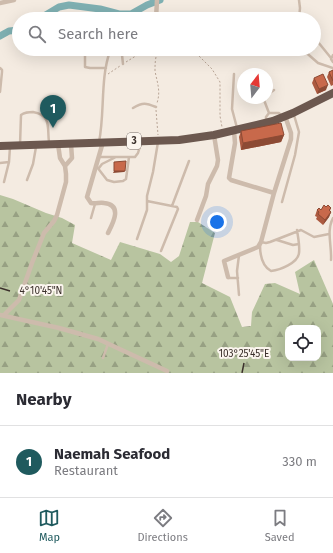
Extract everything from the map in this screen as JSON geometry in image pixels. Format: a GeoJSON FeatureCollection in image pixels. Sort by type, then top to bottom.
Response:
{"type":"FeatureCollection","features":[{"type":"Feature","properties":{"kind":"highway","name":"3"},"geometry":{"type":"LineString","coordinates":[[0,146],[179,140],[214,136],[266,123],[283,117],[333,93]]}},
{"type":"Feature","properties":{"kind":"street"},"geometry":{"type":"LineString","coordinates":[[0,3],[14,0]]}},
{"type":"Feature","properties":{"kind":"street"},"geometry":{"type":"LineString","coordinates":[[157,0],[157,12]]}},
{"type":"Feature","properties":{"kind":"street"},"geometry":{"type":"LineString","coordinates":[[228,277],[224,261],[261,243],[291,136],[283,117]]}},
{"type":"Feature","properties":{"kind":"street"},"geometry":{"type":"LineString","coordinates":[[236,131],[236,143],[229,178],[231,180],[274,193]]}},
{"type":"Feature","properties":{"kind":"street"},"geometry":{"type":"LineString","coordinates":[[197,220],[206,196],[208,184],[217,166],[218,160],[214,136]]}},
{"type":"Feature","properties":{"kind":"street"},"geometry":{"type":"LineString","coordinates":[[101,142],[97,167],[87,195],[90,201],[95,203],[108,203],[115,210],[116,216],[108,233]]}},
{"type":"Feature","properties":{"kind":"street"},"geometry":{"type":"LineString","coordinates":[[2,315],[19,300],[44,233],[56,218],[66,182],[65,166],[54,144]]}},
{"type":"Feature","properties":{"kind":"street"},"geometry":{"type":"LineString","coordinates":[[65,166],[72,158],[71,144]]}},
{"type":"Feature","properties":{"kind":"street"},"geometry":{"type":"LineString","coordinates":[[2,315],[77,332],[108,343],[167,371]]}},
{"type":"Feature","properties":{"kind":"lane"},"geometry":{"type":"LineString","coordinates":[[299,0],[300,12]]}},
{"type":"Feature","properties":{"kind":"lane"},"geometry":{"type":"LineString","coordinates":[[321,44],[332,56],[333,62]]}},
{"type":"Feature","properties":{"kind":"lane"},"geometry":{"type":"LineString","coordinates":[[85,56],[85,67],[106,68]]}},
{"type":"Feature","properties":{"kind":"lane"},"geometry":{"type":"LineString","coordinates":[[101,142],[105,77],[109,56]]}},
{"type":"Feature","properties":{"kind":"lane"},"geometry":{"type":"LineString","coordinates":[[122,56],[123,64]]}},
{"type":"Feature","properties":{"kind":"lane"},"geometry":{"type":"LineString","coordinates":[[310,56],[318,63],[333,68]]}},
{"type":"Feature","properties":{"kind":"lane"},"geometry":{"type":"LineString","coordinates":[[0,68],[2,72],[0,92]]}},
{"type":"Feature","properties":{"kind":"lane"},"geometry":{"type":"LineString","coordinates":[[234,74],[232,109],[236,131]]}},
{"type":"Feature","properties":{"kind":"lane"},"geometry":{"type":"LineString","coordinates":[[133,108],[143,103],[156,107]]}},
{"type":"Feature","properties":{"kind":"lane"},"geometry":{"type":"LineString","coordinates":[[266,104],[269,113]]}},
{"type":"Feature","properties":{"kind":"lane"},"geometry":{"type":"LineString","coordinates":[[20,145],[21,115],[25,112],[36,113],[46,119],[54,144]]}},
{"type":"Feature","properties":{"kind":"lane"},"geometry":{"type":"LineString","coordinates":[[269,113],[279,113],[283,117]]}},
{"type":"Feature","properties":{"kind":"lane"},"geometry":{"type":"LineString","coordinates":[[266,123],[266,117],[269,113]]}},
{"type":"Feature","properties":{"kind":"lane"},"geometry":{"type":"LineString","coordinates":[[282,202],[295,155],[299,132],[293,113]]}},
{"type":"Feature","properties":{"kind":"lane"},"geometry":{"type":"LineString","coordinates":[[137,239],[147,210],[147,196],[158,140]]}},
{"type":"Feature","properties":{"kind":"lane"},"geometry":{"type":"LineString","coordinates":[[98,157],[135,157],[142,141]]}},
{"type":"Feature","properties":{"kind":"lane"},"geometry":{"type":"LineString","coordinates":[[27,180],[33,164],[36,145]]}},
{"type":"Feature","properties":{"kind":"lane"},"geometry":{"type":"LineString","coordinates":[[4,182],[9,162],[10,146]]}},
{"type":"Feature","properties":{"kind":"lane"},"geometry":{"type":"LineString","coordinates":[[116,157],[97,167],[104,177],[109,181],[114,182],[125,181],[129,157]]}},
{"type":"Feature","properties":{"kind":"lane"},"geometry":{"type":"LineString","coordinates":[[172,206],[189,161]]}},
{"type":"Feature","properties":{"kind":"lane"},"geometry":{"type":"LineString","coordinates":[[0,163],[9,162]]}},
{"type":"Feature","properties":{"kind":"lane"},"geometry":{"type":"LineString","coordinates":[[147,201],[177,207],[178,209],[161,252]]}},
{"type":"Feature","properties":{"kind":"lane"},"geometry":{"type":"LineString","coordinates":[[91,218],[95,203]]}},
{"type":"Feature","properties":{"kind":"lane"},"geometry":{"type":"LineString","coordinates":[[331,260],[332,250],[329,234],[333,218]]}},
{"type":"Feature","properties":{"kind":"lane"},"geometry":{"type":"LineString","coordinates":[[297,230],[299,253],[296,259],[282,269],[271,271],[266,267],[260,254],[261,243],[277,240],[297,230],[303,230],[314,237],[329,234]]}},
{"type":"Feature","properties":{"kind":"lane"},"geometry":{"type":"LineString","coordinates":[[277,240],[293,245],[299,244]]}},
{"type":"Feature","properties":{"kind":"lane"},"geometry":{"type":"LineString","coordinates":[[239,254],[239,295]]}},
{"type":"Feature","properties":{"kind":"lane"},"geometry":{"type":"LineString","coordinates":[[228,277],[238,278]]}},
{"type":"Feature","properties":{"kind":"lane"},"geometry":{"type":"LineString","coordinates":[[103,358],[108,343]]}},
{"type":"Feature","properties":{"kind":"path"},"geometry":{"type":"LineString","coordinates":[[105,77],[137,56]]}},
{"type":"Feature","properties":{"kind":"path"},"geometry":{"type":"LineString","coordinates":[[156,56],[155,72],[158,79],[159,94],[156,107],[158,140]]}},
{"type":"Feature","properties":{"kind":"path"},"geometry":{"type":"LineString","coordinates":[[199,56],[212,70],[220,82],[220,116],[223,134]]}},
{"type":"Feature","properties":{"kind":"green space"},"geometry":{"type":"Polygon","coordinates":[[[0,195],[62,218],[75,225],[72,243],[111,260],[120,242],[160,254],[171,262],[179,256],[190,222],[198,222],[215,233],[202,283],[230,297],[242,327],[251,326],[252,312],[265,284],[275,283],[300,294],[295,272],[314,260],[333,304],[333,373],[0,373],[0,195]]]}},
{"type":"Feature","properties":{"kind":"building"},"geometry":{"type":"Polygon","coordinates":[[[333,70],[333,81],[329,72],[333,70]]]}},
{"type":"Feature","properties":{"kind":"building"},"geometry":{"type":"Polygon","coordinates":[[[323,74],[328,85],[319,89],[314,78],[323,74]]]}},
{"type":"Feature","properties":{"kind":"building"},"geometry":{"type":"Polygon","coordinates":[[[281,123],[284,135],[243,143],[241,131],[281,123]]]}},
{"type":"Feature","properties":{"kind":"building"},"geometry":{"type":"Polygon","coordinates":[[[126,161],[125,171],[114,171],[114,162],[126,161]]]}},
{"type":"Feature","properties":{"kind":"building"},"geometry":{"type":"Polygon","coordinates":[[[324,205],[326,207],[328,205],[331,208],[329,210],[331,212],[325,220],[318,214],[319,212],[317,210],[319,208],[321,210],[324,205]]]}},
{"type":"Feature","properties":{"kind":"waterway"},"geometry":{"type":"LineString","coordinates":[[135,12],[160,0]]}},
{"type":"Feature","properties":{"kind":"waterway"},"geometry":{"type":"LineString","coordinates":[[51,12],[59,7],[69,5],[111,12]]}},
{"type":"Feature","properties":{"kind":"waterway"},"geometry":{"type":"LineString","coordinates":[[0,36],[12,31]]}},
{"type":"Feature","properties":{"kind":"place","name":"Naemah Seafood"},"geometry":{"type":"Point","coordinates":[53,128]}}]}
